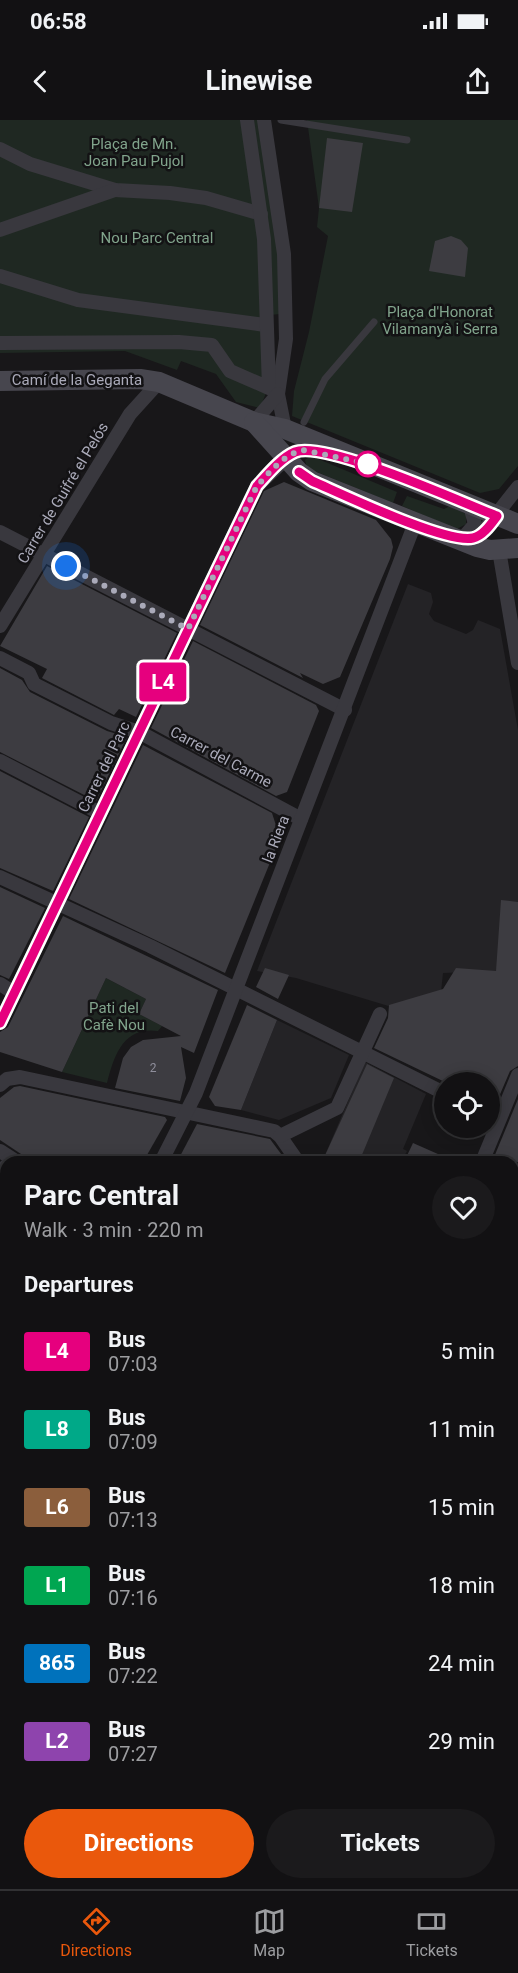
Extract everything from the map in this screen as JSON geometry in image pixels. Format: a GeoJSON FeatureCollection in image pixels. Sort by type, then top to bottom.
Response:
{"type":"FeatureCollection","features":[{"type":"Feature","properties":{"kind":"street"},"geometry":{"type":"LineString","coordinates":[[0,343],[179,342],[212,345],[230,371],[268,388],[261,214],[247,120]]}},
{"type":"Feature","properties":{"kind":"street"},"geometry":{"type":"LineString","coordinates":[[264,120],[284,254],[286,339],[278,394],[285,429]]}},
{"type":"Feature","properties":{"kind":"street"},"geometry":{"type":"LineString","coordinates":[[0,149],[30,164],[115,190],[170,192],[206,198],[261,214]]}},
{"type":"Feature","properties":{"kind":"street"},"geometry":{"type":"LineString","coordinates":[[0,230],[115,190]]}},
{"type":"Feature","properties":{"kind":"street"},"geometry":{"type":"LineString","coordinates":[[0,276],[78,300],[265,325]]}},
{"type":"Feature","properties":{"kind":"street","name":"Camí de la Geganta"},"geometry":{"type":"LineString","coordinates":[[0,381],[141,379],[159,382],[254,422]]}},
{"type":"Feature","properties":{"kind":"street","name":"Carrer de Guifré el Pelós"},"geometry":{"type":"LineString","coordinates":[[0,626],[130,414],[159,382]]}},
{"type":"Feature","properties":{"kind":"street"},"geometry":{"type":"LineString","coordinates":[[254,422],[278,394]]}},
{"type":"Feature","properties":{"kind":"street"},"geometry":{"type":"LineString","coordinates":[[254,422],[285,429],[518,524]]}},
{"type":"Feature","properties":{"kind":"street"},"geometry":{"type":"LineString","coordinates":[[254,422],[312,481],[477,547],[509,549],[518,663]]}},
{"type":"Feature","properties":{"kind":"street"},"geometry":{"type":"LineString","coordinates":[[287,458],[303,450],[368,464]]}},
{"type":"Feature","properties":{"kind":"street"},"geometry":{"type":"LineString","coordinates":[[316,453],[417,495],[462,503]]}},
{"type":"Feature","properties":{"kind":"street","name":"Carrer del Parc"},"geometry":{"type":"LineString","coordinates":[[0,1023],[257,486],[287,458]]}},
{"type":"Feature","properties":{"kind":"street"},"geometry":{"type":"LineString","coordinates":[[440,533],[463,538],[473,538],[481,534],[518,488]]}},
{"type":"Feature","properties":{"kind":"street"},"geometry":{"type":"LineString","coordinates":[[462,503],[475,524],[463,538]]}},
{"type":"Feature","properties":{"kind":"street","name":"la Riera"},"geometry":{"type":"LineString","coordinates":[[164,1156],[188,1112],[345,710],[415,523]]}},
{"type":"Feature","properties":{"kind":"street"},"geometry":{"type":"LineString","coordinates":[[0,532],[345,710]]}},
{"type":"Feature","properties":{"kind":"street","name":"Carrer del Carme"},"geometry":{"type":"LineString","coordinates":[[0,658],[29,673],[34,684],[111,723],[139,732],[301,819]]}},
{"type":"Feature","properties":{"kind":"street"},"geometry":{"type":"LineString","coordinates":[[0,761],[100,813]]}},
{"type":"Feature","properties":{"kind":"street"},"geometry":{"type":"LineString","coordinates":[[0,877],[150,946],[434,1088]]}},
{"type":"Feature","properties":{"kind":"street"},"geometry":{"type":"LineString","coordinates":[[0,984],[14,993]]}},
{"type":"Feature","properties":{"kind":"street"},"geometry":{"type":"LineString","coordinates":[[280,1136],[337,1108],[380,1014]]}},
{"type":"Feature","properties":{"kind":"street"},"geometry":{"type":"LineString","coordinates":[[500,1106],[518,1075]]}},
{"type":"Feature","properties":{"kind":"street"},"geometry":{"type":"LineString","coordinates":[[0,1084],[7,1078],[20,1077],[274,1131],[294,1156]]}},
{"type":"Feature","properties":{"kind":"street"},"geometry":{"type":"LineString","coordinates":[[484,1156],[488,1138]]}},
{"type":"Feature","properties":{"kind":"lane"},"geometry":{"type":"LineString","coordinates":[[281,120],[406,140]]}},
{"type":"Feature","properties":{"kind":"lane"},"geometry":{"type":"LineString","coordinates":[[304,422],[326,379],[374,322]]}},
{"type":"Feature","properties":{"kind":"shaded area"},"geometry":{"type":"Polygon","coordinates":[[[408,584],[431,593],[433,602],[429,614],[434,621],[466,634],[473,630],[478,620],[500,629],[518,730],[518,904],[496,971],[443,973],[438,1021],[296,978],[257,971],[408,584]]]}},
{"type":"Feature","properties":{"kind":"shaded area"},"geometry":{"type":"Polygon","coordinates":[[[277,1020],[349,1055],[331,1098],[279,1120],[241,1110],[277,1020]]]}},
{"type":"Feature","properties":{"kind":"shaded area"},"geometry":{"type":"Polygon","coordinates":[[[365,1062],[426,1094],[403,1149],[407,1151],[404,1156],[325,1156],[365,1062]]]}},
{"type":"Feature","properties":{"kind":"green space","name":"Nou Parc Central"},"geometry":{"type":"Polygon","coordinates":[[[0,120],[258,120],[278,254],[280,314],[270,315],[270,350],[276,368],[260,408],[236,402],[216,374],[181,361],[177,370],[125,351],[0,353],[0,120]]]}},
{"type":"Feature","properties":{"kind":"green space","name":"Plaça d'Honorat Vilamanyà i Serra"},"geometry":{"type":"Polygon","coordinates":[[[307,120],[518,120],[518,466],[499,489],[480,493],[292,416],[294,391],[309,332],[328,236],[317,227],[319,208],[307,120]]]}},
{"type":"Feature","properties":{"kind":"green space"},"geometry":{"type":"Polygon","coordinates":[[[311,456],[397,492],[393,503],[307,468],[305,460],[311,456]]]}},
{"type":"Feature","properties":{"kind":"green space"},"geometry":{"type":"Polygon","coordinates":[[[407,496],[444,509],[450,506],[466,514],[466,524],[457,529],[402,506],[407,496]]]}},
{"type":"Feature","properties":{"kind":"green space","name":"Pati del Cafè Nou"},"geometry":{"type":"Polygon","coordinates":[[[106,978],[146,999],[139,1014],[162,1026],[158,1031],[136,1033],[128,1038],[117,1053],[107,1083],[62,1072],[106,978]]]}},
{"type":"Feature","properties":{"kind":"building"},"geometry":{"type":"Polygon","coordinates":[[[327,138],[363,143],[352,212],[319,208],[327,138]]]}},
{"type":"Feature","properties":{"kind":"building"},"geometry":{"type":"Polygon","coordinates":[[[451,236],[461,240],[468,248],[465,277],[429,271],[435,241],[451,236]]]}},
{"type":"Feature","properties":{"kind":"building"},"geometry":{"type":"Polygon","coordinates":[[[284,482],[376,520],[391,539],[393,547],[340,677],[323,684],[300,673],[303,678],[200,625],[264,491],[284,482]]]}},
{"type":"Feature","properties":{"kind":"building"},"geometry":{"type":"Polygon","coordinates":[[[47,566],[177,633],[136,717],[119,709],[114,715],[42,678],[47,669],[0,646],[47,566]]]}},
{"type":"Feature","properties":{"kind":"building"},"geometry":{"type":"Polygon","coordinates":[[[193,641],[316,705],[319,711],[287,792],[276,796],[151,728],[193,641]]]}},
{"type":"Feature","properties":{"kind":"building"},"geometry":{"type":"Polygon","coordinates":[[[0,668],[22,680],[30,692],[107,731],[127,737],[96,801],[0,752],[0,668]]]}},
{"type":"Feature","properties":{"kind":"building"},"geometry":{"type":"Polygon","coordinates":[[[143,745],[272,813],[280,838],[225,973],[69,899],[143,745]]]}},
{"type":"Feature","properties":{"kind":"building"},"geometry":{"type":"Polygon","coordinates":[[[0,771],[89,817],[53,891],[0,868],[0,771]]]}},
{"type":"Feature","properties":{"kind":"building"},"geometry":{"type":"Polygon","coordinates":[[[0,887],[45,908],[9,979],[0,975],[0,887]]]}},
{"type":"Feature","properties":{"kind":"building"},"geometry":{"type":"Polygon","coordinates":[[[501,900],[518,902],[518,1066],[510,1071],[500,1094],[500,1072],[434,1072],[434,1077],[374,1048],[388,1018],[389,1005],[443,989],[456,968],[496,971],[501,900]]]}},
{"type":"Feature","properties":{"kind":"building"},"geometry":{"type":"Polygon","coordinates":[[[63,916],[218,990],[194,1053],[181,1047],[186,1078],[180,1101],[115,1088],[123,1058],[131,1047],[143,1040],[181,1036],[139,1014],[146,999],[106,978],[62,1072],[0,1052],[0,1032],[8,1027],[63,916]]]}},
{"type":"Feature","properties":{"kind":"building"},"geometry":{"type":"Polygon","coordinates":[[[265,968],[289,975],[278,999],[256,987],[265,968]]]}},
{"type":"Feature","properties":{"kind":"building"},"geometry":{"type":"Polygon","coordinates":[[[247,1005],[277,1020],[241,1110],[215,1106],[209,1097],[247,1005]]]}},
{"type":"Feature","properties":{"kind":"building"},"geometry":{"type":"Polygon","coordinates":[[[367,1064],[394,1078],[362,1156],[325,1156],[367,1064]]]}},
{"type":"Feature","properties":{"kind":"building"},"geometry":{"type":"Polygon","coordinates":[[[20,1086],[165,1117],[167,1120],[146,1156],[24,1156],[0,1140],[0,1098],[14,1087],[20,1086]]]}},
{"type":"Feature","properties":{"kind":"building"},"geometry":{"type":"Polygon","coordinates":[[[518,1099],[518,1156],[494,1156],[518,1099]]]}},
{"type":"Feature","properties":{"kind":"building"},"geometry":{"type":"Polygon","coordinates":[[[197,1124],[270,1139],[283,1156],[180,1156],[197,1124]]]}},
{"type":"Feature","properties":{"kind":"building"},"geometry":{"type":"Polygon","coordinates":[[[413,1143],[442,1156],[407,1156],[413,1143]]]}},
{"type":"Feature","properties":{"kind":"bus line","name":"L4"},"geometry":{"type":"LineString","coordinates":[[0,1023],[257,486],[271,471],[294,452],[303,450],[368,464],[497,516],[481,534],[473,538],[440,533],[312,481],[299,472]]}},
{"type":"Feature","properties":{"kind":"route"},"geometry":{"type":"LineString","coordinates":[[66,566],[188,629],[257,486],[271,471],[294,452],[303,450],[368,464]]}},
{"type":"Feature","properties":{"kind":"park label","name":"Plaça de Mn. Joan Pau Pujol"},"geometry":{"type":"Point","coordinates":[134,152]}}]}
